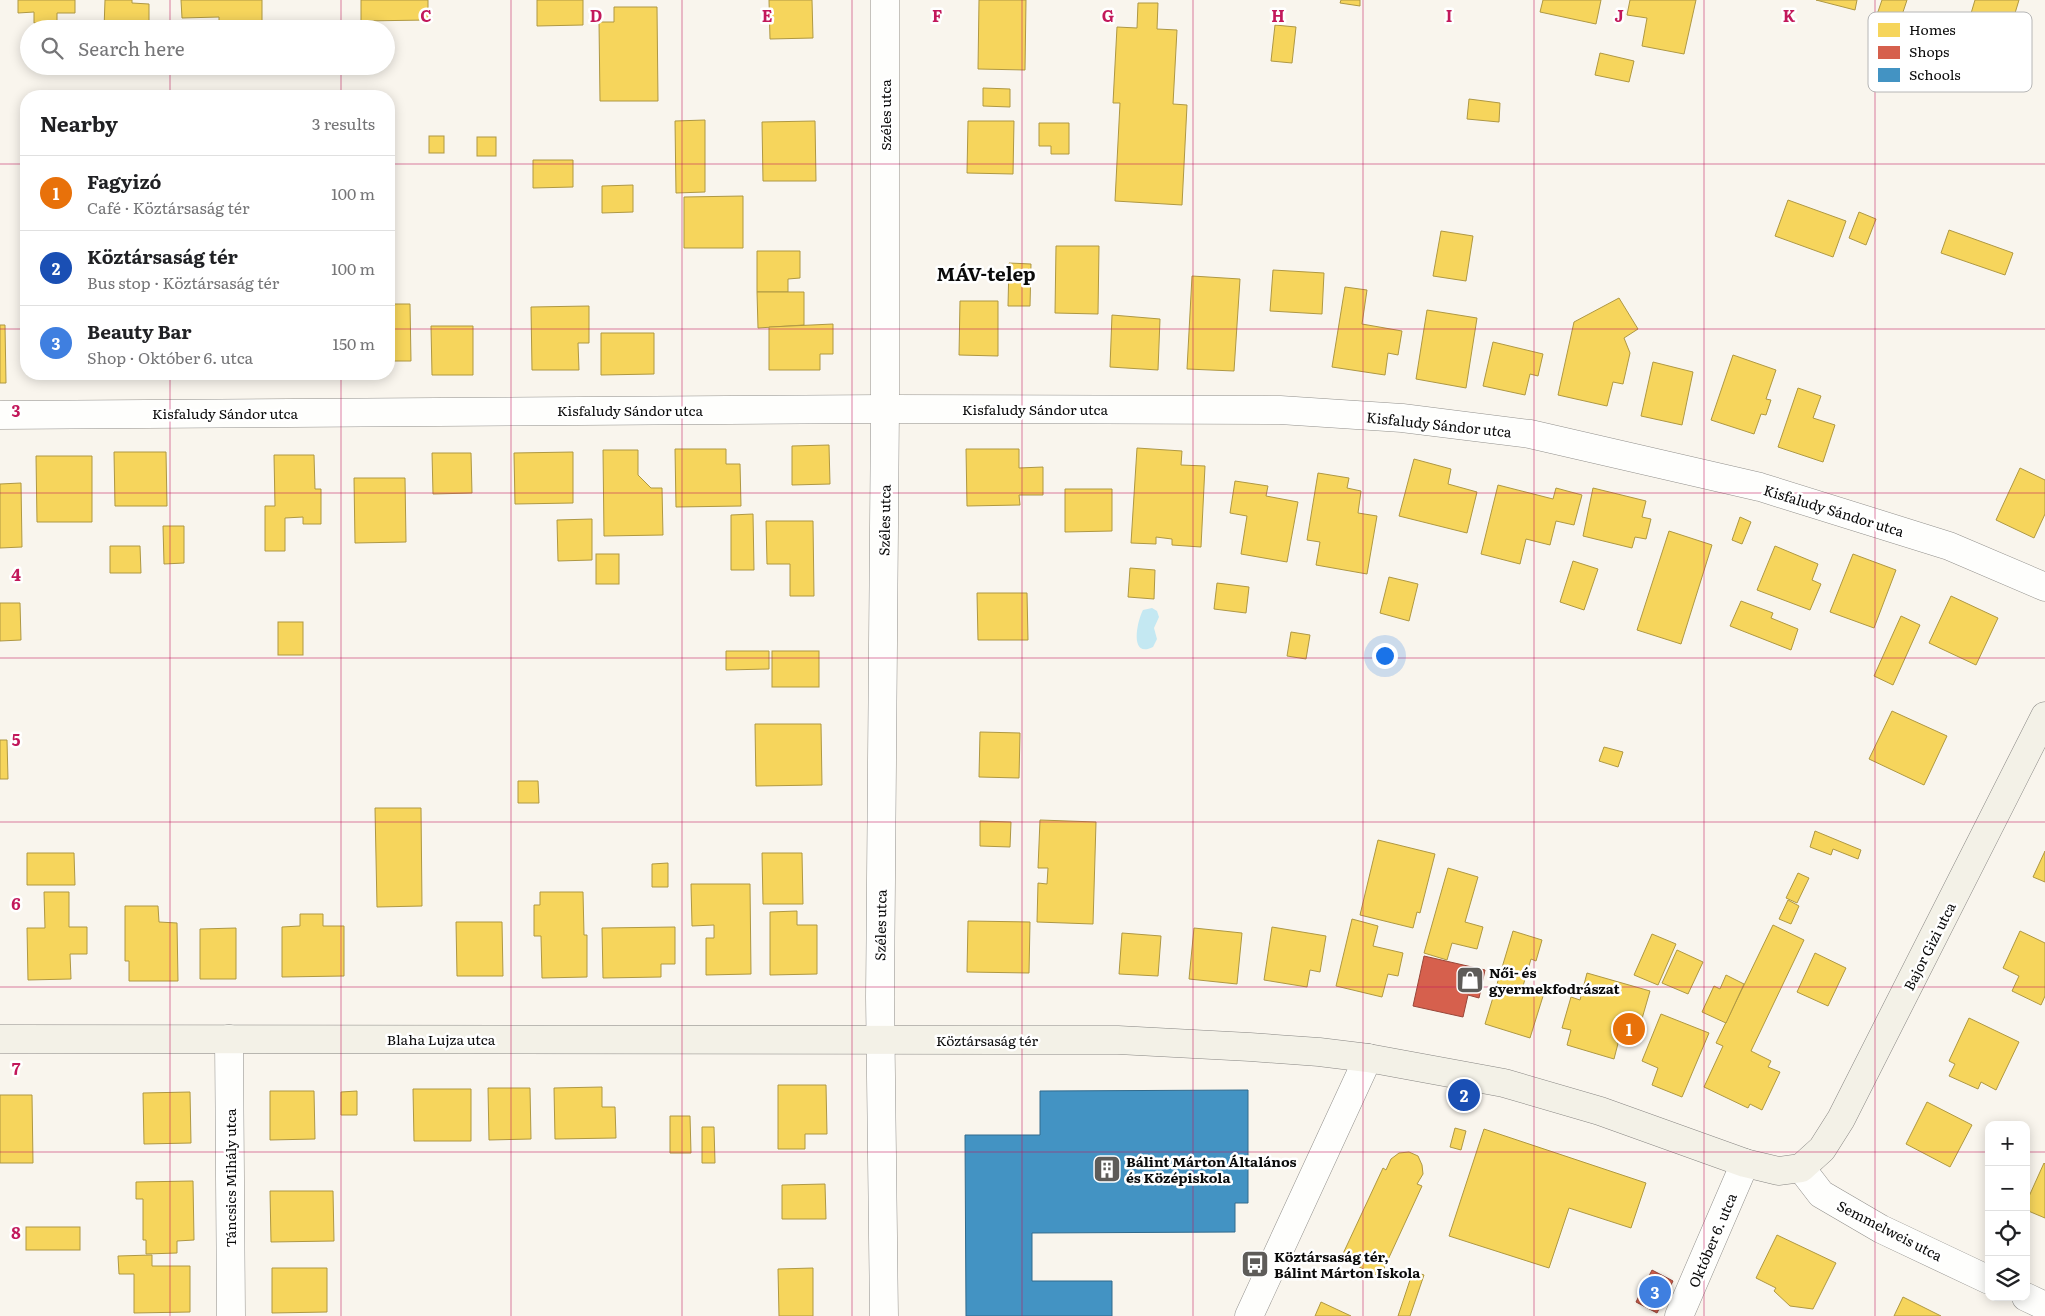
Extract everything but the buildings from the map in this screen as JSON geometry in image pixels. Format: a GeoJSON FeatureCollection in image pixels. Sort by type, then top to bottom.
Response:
{"type":"FeatureCollection","features":[{"type":"Feature","properties":{"kind":"street","name":"Széles utca"},"geometry":{"type":"LineString","coordinates":[[882,1040],[880,987],[885,409],[885,0]]}},
{"type":"Feature","properties":{"kind":"street","name":"Kisfaludy Sándor utca"},"geometry":{"type":"LineString","coordinates":[[0,415],[885,409],[1280,410],[1402,418],[1530,434],[1640,458],[1769,490],[1949,546],[2045,587]]}},
{"type":"Feature","properties":{"kind":"street","name":"Bajor Gizi utca"},"geometry":{"type":"LineString","coordinates":[[1801,1168],[1822,1149],[1849,1104],[2045,716]]}},
{"type":"Feature","properties":{"kind":"street","name":"Blaha Lujza utca"},"geometry":{"type":"LineString","coordinates":[[0,1039],[882,1040]]}},
{"type":"Feature","properties":{"kind":"street","name":"Táncsics Mihály utca"},"geometry":{"type":"LineString","coordinates":[[228,1039],[231,1316]]}},
{"type":"Feature","properties":{"kind":"street","name":"Köztársaság tér"},"geometry":{"type":"LineString","coordinates":[[882,1040],[1118,1040],[1250,1046],[1368,1058],[1504,1083],[1600,1111],[1745,1163]]}},
{"type":"Feature","properties":{"kind":"street"},"geometry":{"type":"LineString","coordinates":[[882,1040],[884,1316]]}},
{"type":"Feature","properties":{"kind":"street"},"geometry":{"type":"LineString","coordinates":[[1249,1316],[1368,1058]]}},
{"type":"Feature","properties":{"kind":"street"},"geometry":{"type":"LineString","coordinates":[[1745,1163],[1778,1171],[1801,1168]]}},
{"type":"Feature","properties":{"kind":"street","name":"Október 6. utca"},"geometry":{"type":"LineString","coordinates":[[1679,1316],[1745,1163]]}},
{"type":"Feature","properties":{"kind":"street","name":"Semmelweis utca"},"geometry":{"type":"LineString","coordinates":[[1801,1168],[1821,1194],[1881,1229],[1985,1278]]}},
{"type":"Feature","properties":{"kind":"street"},"geometry":{"type":"LineString","coordinates":[[2030,1299],[2045,1306]]}},
{"type":"Feature","properties":{"kind":"water"},"geometry":{"type":"Polygon","coordinates":[[[1152,608],[1157,611],[1159,617],[1154,628],[1157,639],[1153,647],[1140,648],[1137,637],[1139,622],[1143,610],[1152,608]]]}},
{"type":"Feature","properties":{"kind":"place","name":"Női- és gyermekfodrászat"},"geometry":{"type":"Point","coordinates":[1470,980]}},
{"type":"Feature","properties":{"kind":"place","name":"Fagyizó"},"geometry":{"type":"Point","coordinates":[1629,1029]}},
{"type":"Feature","properties":{"kind":"place","name":"Köztársaság tér"},"geometry":{"type":"Point","coordinates":[1464,1095]}},
{"type":"Feature","properties":{"kind":"place","name":"Bálint Márton Általános és Középiskola"},"geometry":{"type":"Point","coordinates":[1107,1169]}},
{"type":"Feature","properties":{"kind":"place","name":"Köztársaság tér, Bálint Márton Iskola"},"geometry":{"type":"Point","coordinates":[1255,1264]}},
{"type":"Feature","properties":{"kind":"place","name":"Beauty Bar"},"geometry":{"type":"Point","coordinates":[1655,1292]}},
{"type":"Feature","properties":{"kind":"district","name":"MÁV-telep"},"geometry":{"type":"Point","coordinates":[986,273]}}]}
